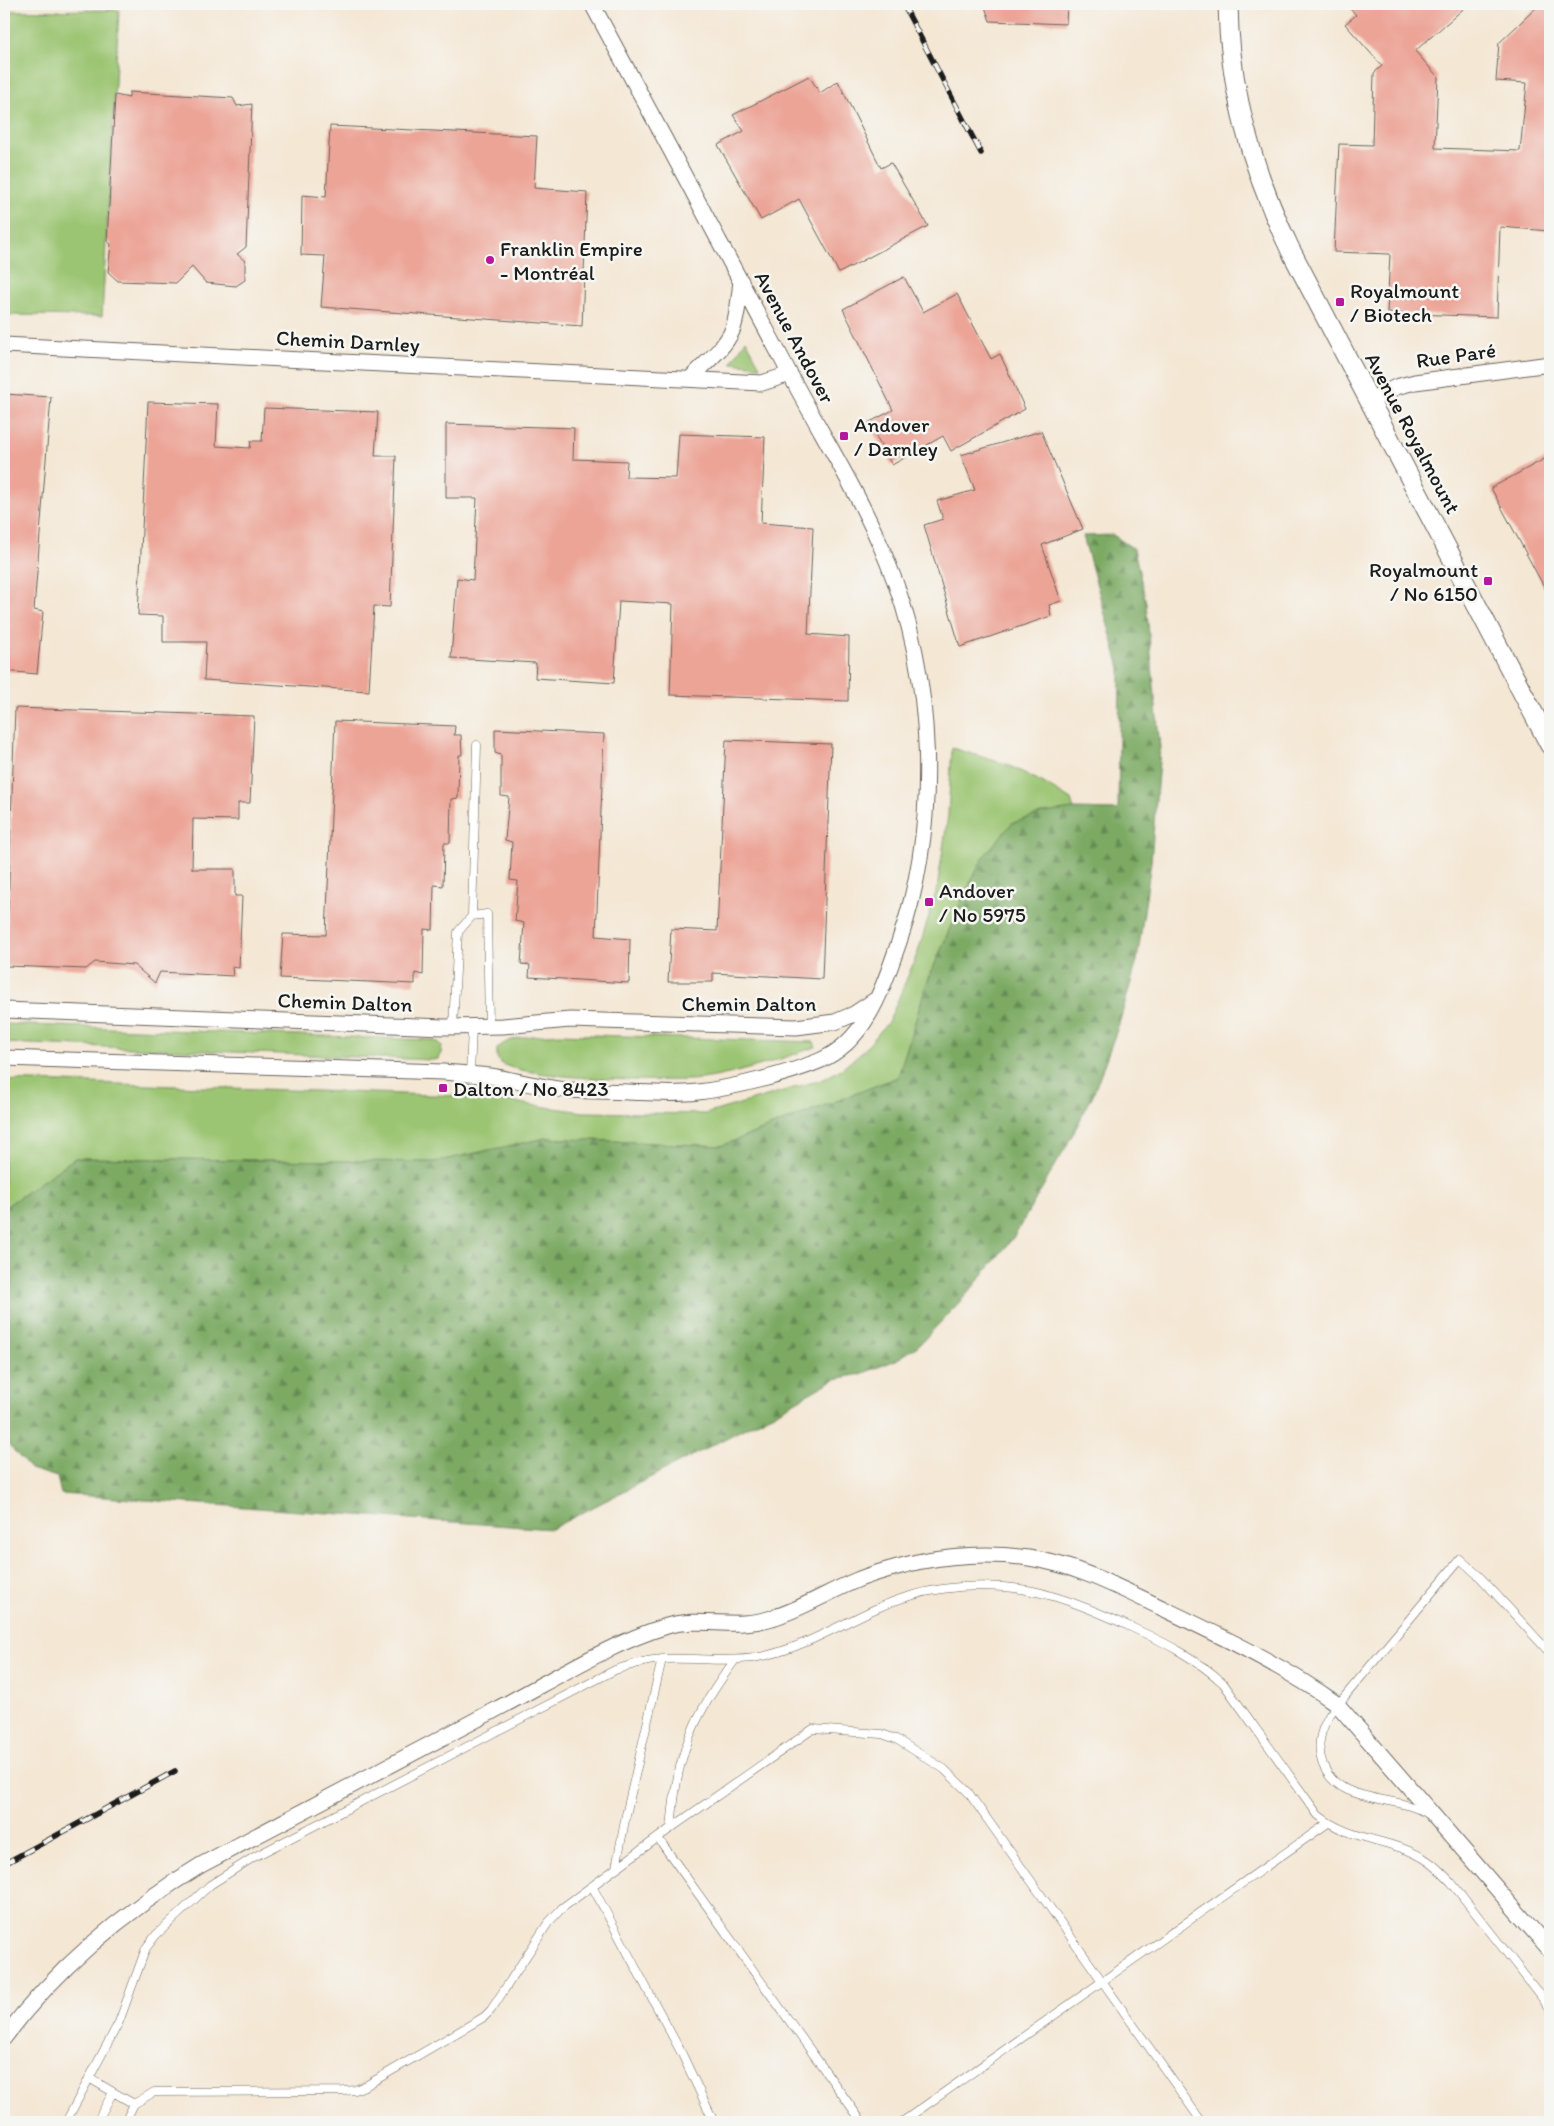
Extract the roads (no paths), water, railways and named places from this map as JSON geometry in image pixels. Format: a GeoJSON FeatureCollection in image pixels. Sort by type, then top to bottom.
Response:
{"type":"FeatureCollection","features":[{"type":"Feature","properties":{"kind":"street","name":"Avenue Andover"},"geometry":{"type":"LineString","coordinates":[[592,4],[845,474],[887,560],[905,614],[920,686],[926,755],[922,841],[911,903],[903,932],[878,998]]}},
{"type":"Feature","properties":{"kind":"street","name":"Avenue Royalmount"},"geometry":{"type":"LineString","coordinates":[[1228,4],[1228,26],[1235,89],[1250,152],[1259,178],[1291,252],[1548,735]]}},
{"type":"Feature","properties":{"kind":"street"},"geometry":{"type":"LineString","coordinates":[[691,378],[722,346],[731,333],[736,318],[741,281]]}},
{"type":"Feature","properties":{"kind":"street","name":"Chemin Darnley"},"geometry":{"type":"LineString","coordinates":[[4,345],[762,383],[790,374]]}},
{"type":"Feature","properties":{"kind":"street","name":"Rue Paré"},"geometry":{"type":"LineString","coordinates":[[1370,400],[1396,387],[1415,382],[1550,364]]}},
{"type":"Feature","properties":{"kind":"street"},"geometry":{"type":"LineString","coordinates":[[4,1058],[470,1074],[565,1090],[677,1094],[720,1089],[821,1060],[851,1039],[878,998]]}},
{"type":"Feature","properties":{"kind":"street","name":"Chemin Dalton"},"geometry":{"type":"LineString","coordinates":[[4,1010],[453,1027],[489,1027],[570,1020],[796,1027],[814,1026],[843,1019],[878,998]]}},
{"type":"Feature","properties":{"kind":"street"},"geometry":{"type":"LineString","coordinates":[[4,2038],[43,1991],[79,1954],[117,1921],[161,1889],[201,1865],[593,1658],[643,1635],[680,1623],[736,1625],[770,1619],[860,1579],[919,1562],[963,1556],[1029,1558],[1065,1566],[1103,1580],[1265,1658],[1306,1682],[1337,1704],[1550,1950]]}},
{"type":"Feature","properties":{"kind":"lane"},"geometry":{"type":"LineString","coordinates":[[453,1027],[458,932],[472,916],[478,746]]}},
{"type":"Feature","properties":{"kind":"lane"},"geometry":{"type":"LineString","coordinates":[[472,916],[487,914],[489,1027]]}},
{"type":"Feature","properties":{"kind":"lane"},"geometry":{"type":"LineString","coordinates":[[470,1074],[472,1027]]}},
{"type":"Feature","properties":{"kind":"lane"},"geometry":{"type":"LineString","coordinates":[[1453,1836],[1424,1812],[1403,1804],[1345,1789],[1330,1777],[1322,1761],[1319,1743],[1320,1733],[1325,1723],[1337,1704],[1460,1559],[1480,1577],[1550,1652]]}},
{"type":"Feature","properties":{"kind":"lane"},"geometry":{"type":"LineString","coordinates":[[66,2122],[119,2022],[146,1948],[162,1930],[210,1885],[263,1853],[615,1670],[638,1663],[662,1659],[751,1659],[792,1647],[888,1603],[937,1590],[973,1586],[1013,1589],[1051,1596],[1113,1618],[1172,1645],[1208,1669],[1223,1683],[1318,1815],[1328,1823],[1356,1836],[1402,1848],[1427,1860],[1437,1868],[1456,1889],[1550,2008]]}},
{"type":"Feature","properties":{"kind":"lane"},"geometry":{"type":"LineString","coordinates":[[616,1868],[626,1815],[662,1659]]}},
{"type":"Feature","properties":{"kind":"lane"},"geometry":{"type":"LineString","coordinates":[[671,1828],[680,1764],[693,1728],[707,1700],[735,1660]]}},
{"type":"Feature","properties":{"kind":"lane"},"geometry":{"type":"LineString","coordinates":[[125,2122],[134,2104],[154,2092],[344,2091],[355,2090],[367,2085],[484,2017],[491,2010],[554,1915],[671,1828],[813,1729],[882,1734],[896,1739],[944,1769],[968,1792],[1202,2122]]}},
{"type":"Feature","properties":{"kind":"lane"},"geometry":{"type":"LineString","coordinates":[[902,2122],[1328,1823]]}},
{"type":"Feature","properties":{"kind":"lane"},"geometry":{"type":"LineString","coordinates":[[658,1838],[862,2122]]}},
{"type":"Feature","properties":{"kind":"lane"},"geometry":{"type":"LineString","coordinates":[[592,1886],[682,2054],[714,2122]]}},
{"type":"Feature","properties":{"kind":"lane"},"geometry":{"type":"LineString","coordinates":[[89,2078],[134,2104]]}},
{"type":"Feature","properties":{"kind":"lane"},"geometry":{"type":"LineString","coordinates":[[97,2122],[113,2092]]}},
{"type":"Feature","properties":{"kind":"railway"},"geometry":{"type":"LineString","coordinates":[[903,4],[981,153]]}},
{"type":"Feature","properties":{"kind":"railway"},"geometry":{"type":"LineString","coordinates":[[4,1864],[175,1771]]}},
{"type":"Feature","properties":{"kind":"place","name":"Franklin Empire - Montréal"},"geometry":{"type":"Point","coordinates":[490,260]}},
{"type":"Feature","properties":{"kind":"place","name":"Royalmount / Biotech"},"geometry":{"type":"Point","coordinates":[1340,302]}},
{"type":"Feature","properties":{"kind":"place","name":"Andover / Darnley"},"geometry":{"type":"Point","coordinates":[844,436]}},
{"type":"Feature","properties":{"kind":"place","name":"Royalmount / No 6150"},"geometry":{"type":"Point","coordinates":[1488,581]}},
{"type":"Feature","properties":{"kind":"place","name":"Andover / No 5975"},"geometry":{"type":"Point","coordinates":[929,902]}},
{"type":"Feature","properties":{"kind":"place","name":"Dalton / No 8423"},"geometry":{"type":"Point","coordinates":[443,1088]}}]}
